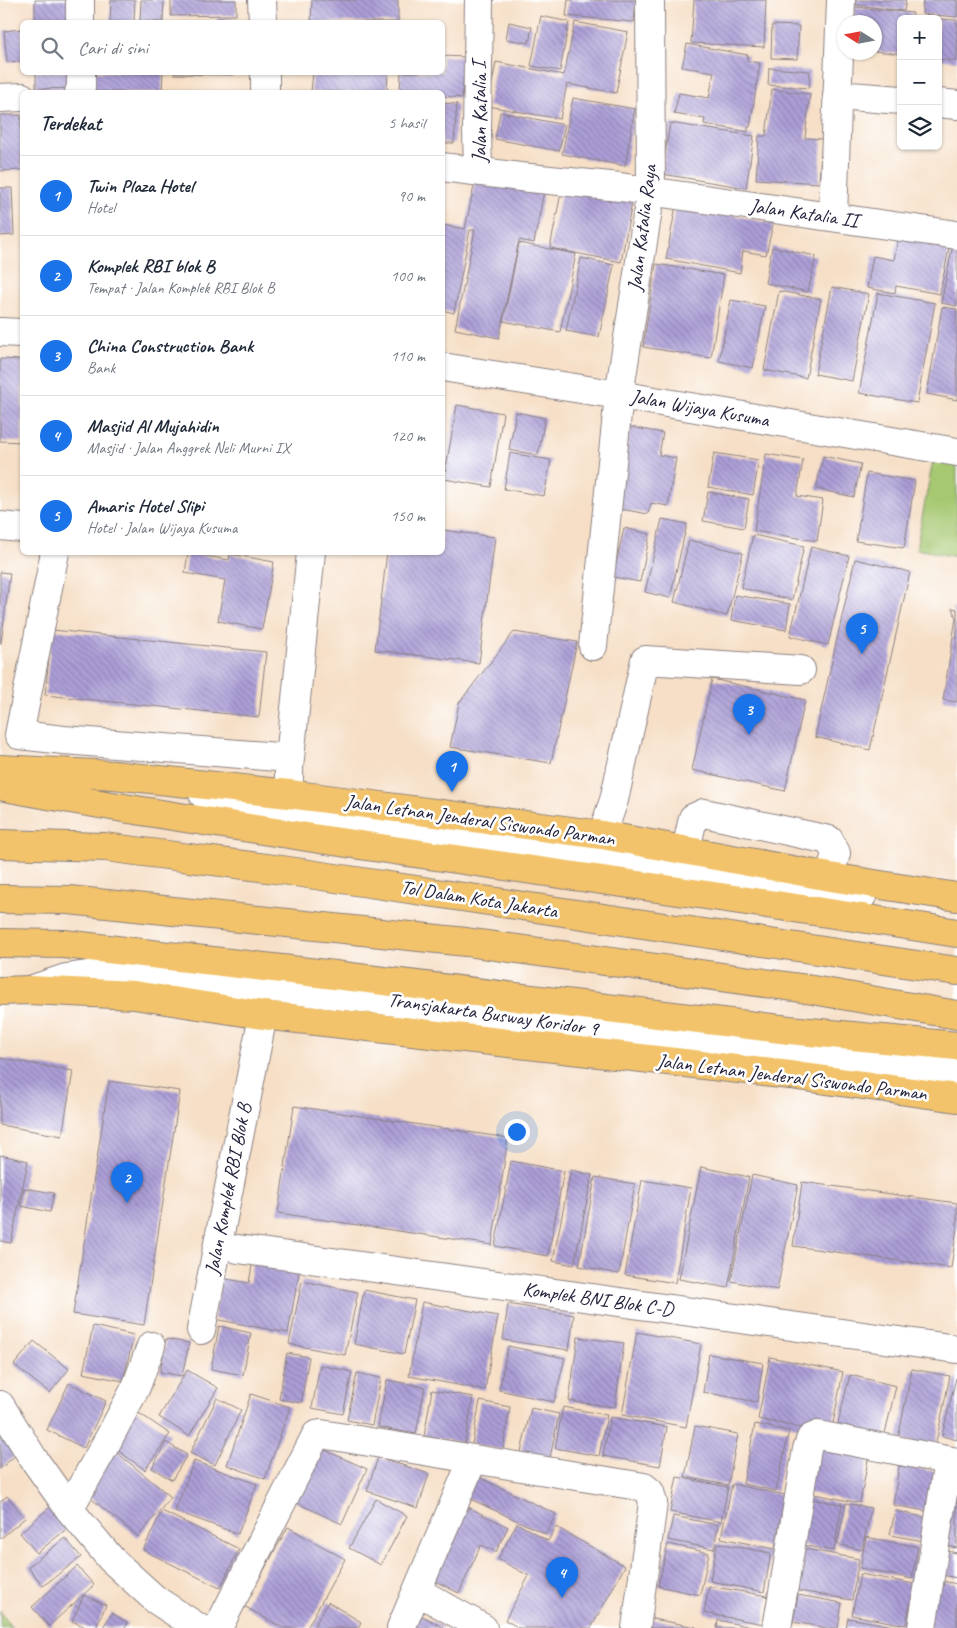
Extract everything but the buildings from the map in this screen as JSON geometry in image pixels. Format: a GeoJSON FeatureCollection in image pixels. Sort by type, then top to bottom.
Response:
{"type":"FeatureCollection","features":[{"type":"Feature","properties":{"kind":"highway","name":"Jalan Letnan Jenderal Siswondo Parman"},"geometry":{"type":"LineString","coordinates":[[2,774],[114,774],[289,794],[602,835],[830,877],[957,897]]}},
{"type":"Feature","properties":{"kind":"highway"},"geometry":{"type":"LineString","coordinates":[[2,774],[79,802],[957,933]]}},
{"type":"Feature","properties":{"kind":"highway","name":"Tol Dalam Kota Jakarta"},"geometry":{"type":"LineString","coordinates":[[0,844],[105,847],[282,870],[957,971]]}},
{"type":"Feature","properties":{"kind":"highway"},"geometry":{"type":"LineString","coordinates":[[0,899],[69,900],[476,944],[810,990],[957,1015]]}},
{"type":"Feature","properties":{"kind":"highway"},"geometry":{"type":"LineString","coordinates":[[0,943],[64,944],[789,1030],[957,1046]]}},
{"type":"Feature","properties":{"kind":"highway","name":"Jalan Letnan Jenderal Siswondo Parman"},"geometry":{"type":"LineString","coordinates":[[0,991],[29,990],[134,995],[263,1015],[790,1075],[957,1098]]}},
{"type":"Feature","properties":{"kind":"street"},"geometry":{"type":"LineString","coordinates":[[80,0],[80,20]]}},
{"type":"Feature","properties":{"kind":"street"},"geometry":{"type":"LineString","coordinates":[[262,0],[263,20]]}},
{"type":"Feature","properties":{"kind":"street","name":"Jalan Katalia I"},"geometry":{"type":"LineString","coordinates":[[479,0],[478,171],[651,192]]}},
{"type":"Feature","properties":{"kind":"street","name":"Jalan Katalia Raya"},"geometry":{"type":"LineString","coordinates":[[593,646],[619,395],[651,192],[650,0]]}},
{"type":"Feature","properties":{"kind":"street"},"geometry":{"type":"LineString","coordinates":[[832,216],[841,0]]}},
{"type":"Feature","properties":{"kind":"street"},"geometry":{"type":"LineString","coordinates":[[80,90],[81,75]]}},
{"type":"Feature","properties":{"kind":"street"},"geometry":{"type":"LineString","coordinates":[[265,75],[266,90]]}},
{"type":"Feature","properties":{"kind":"street"},"geometry":{"type":"LineString","coordinates":[[837,95],[897,100]]}},
{"type":"Feature","properties":{"kind":"street"},"geometry":{"type":"LineString","coordinates":[[0,98],[20,97]]}},
{"type":"Feature","properties":{"kind":"street"},"geometry":{"type":"LineString","coordinates":[[942,104],[957,105]]}},
{"type":"Feature","properties":{"kind":"street"},"geometry":{"type":"LineString","coordinates":[[445,167],[478,171]]}},
{"type":"Feature","properties":{"kind":"street","name":"Jalan Katalia II"},"geometry":{"type":"LineString","coordinates":[[651,192],[957,235]]}},
{"type":"Feature","properties":{"kind":"street"},"geometry":{"type":"LineString","coordinates":[[0,332],[20,333]]}},
{"type":"Feature","properties":{"kind":"street","name":"Jalan Wijaya Kusuma"},"geometry":{"type":"LineString","coordinates":[[445,367],[957,452]]}},
{"type":"Feature","properties":{"kind":"street"},"geometry":{"type":"LineString","coordinates":[[0,526],[20,528]]}},
{"type":"Feature","properties":{"kind":"street"},"geometry":{"type":"LineString","coordinates":[[2,774],[19,735],[54,555]]}},
{"type":"Feature","properties":{"kind":"street"},"geometry":{"type":"LineString","coordinates":[[289,794],[289,768],[311,555]]}},
{"type":"Feature","properties":{"kind":"street"},"geometry":{"type":"LineString","coordinates":[[602,835],[614,800],[645,660],[801,670]]}},
{"type":"Feature","properties":{"kind":"street"},"geometry":{"type":"LineString","coordinates":[[19,735],[290,758]]}},
{"type":"Feature","properties":{"kind":"street"},"geometry":{"type":"LineString","coordinates":[[114,774],[280,812],[630,860],[957,910]]}},
{"type":"Feature","properties":{"kind":"street"},"geometry":{"type":"LineString","coordinates":[[686,850],[693,818],[704,813],[829,840],[836,853],[830,877]]}},
{"type":"Feature","properties":{"kind":"street","name":"Transjakarta Busway Koridor 9"},"geometry":{"type":"LineString","coordinates":[[29,990],[66,978],[116,971],[380,1000],[957,1074]]}},
{"type":"Feature","properties":{"kind":"street","name":"Jalan Komplek RBI Blok B"},"geometry":{"type":"LineString","coordinates":[[201,1330],[263,1015]]}},
{"type":"Feature","properties":{"kind":"street","name":"Komplek BNI Blok C-D"},"geometry":{"type":"LineString","coordinates":[[238,1249],[957,1349]]}},
{"type":"Feature","properties":{"kind":"street"},"geometry":{"type":"LineString","coordinates":[[69,1509],[136,1387],[152,1346]]}},
{"type":"Feature","properties":{"kind":"street"},"geometry":{"type":"LineString","coordinates":[[0,1406],[33,1458],[69,1509],[111,1559],[156,1600],[199,1628]]}},
{"type":"Feature","properties":{"kind":"street"},"geometry":{"type":"LineString","coordinates":[[218,1628],[316,1435],[321,1434],[644,1487],[650,1492],[653,1503],[636,1628]]}},
{"type":"Feature","properties":{"kind":"street"},"geometry":{"type":"LineString","coordinates":[[777,1628],[808,1449],[811,1438],[818,1435],[953,1462],[922,1628]]}},
{"type":"Feature","properties":{"kind":"street"},"geometry":{"type":"LineString","coordinates":[[401,1628],[473,1459]]}},
{"type":"Feature","properties":{"kind":"street"},"geometry":{"type":"LineString","coordinates":[[417,1591],[483,1628]]}},
{"type":"Feature","properties":{"kind":"green space"},"geometry":{"type":"Polygon","coordinates":[[[934,455],[957,459],[957,557],[916,549],[934,455]]]}},
{"type":"Feature","properties":{"kind":"green space"},"geometry":{"type":"Polygon","coordinates":[[[0,1611],[12,1628],[0,1628],[0,1611]]]}},
{"type":"Feature","properties":{"kind":"place","name":"Amaris Hotel Slipi"},"geometry":{"type":"Point","coordinates":[862,654]}},
{"type":"Feature","properties":{"kind":"place","name":"China Construction Bank"},"geometry":{"type":"Point","coordinates":[749,735]}},
{"type":"Feature","properties":{"kind":"place","name":"Twin Plaza Hotel"},"geometry":{"type":"Point","coordinates":[452,792]}},
{"type":"Feature","properties":{"kind":"place","name":"Komplek RBI blok B"},"geometry":{"type":"Point","coordinates":[127,1203]}},
{"type":"Feature","properties":{"kind":"place","name":"Masjid Al Mujahidin"},"geometry":{"type":"Point","coordinates":[562,1598]}}]}
